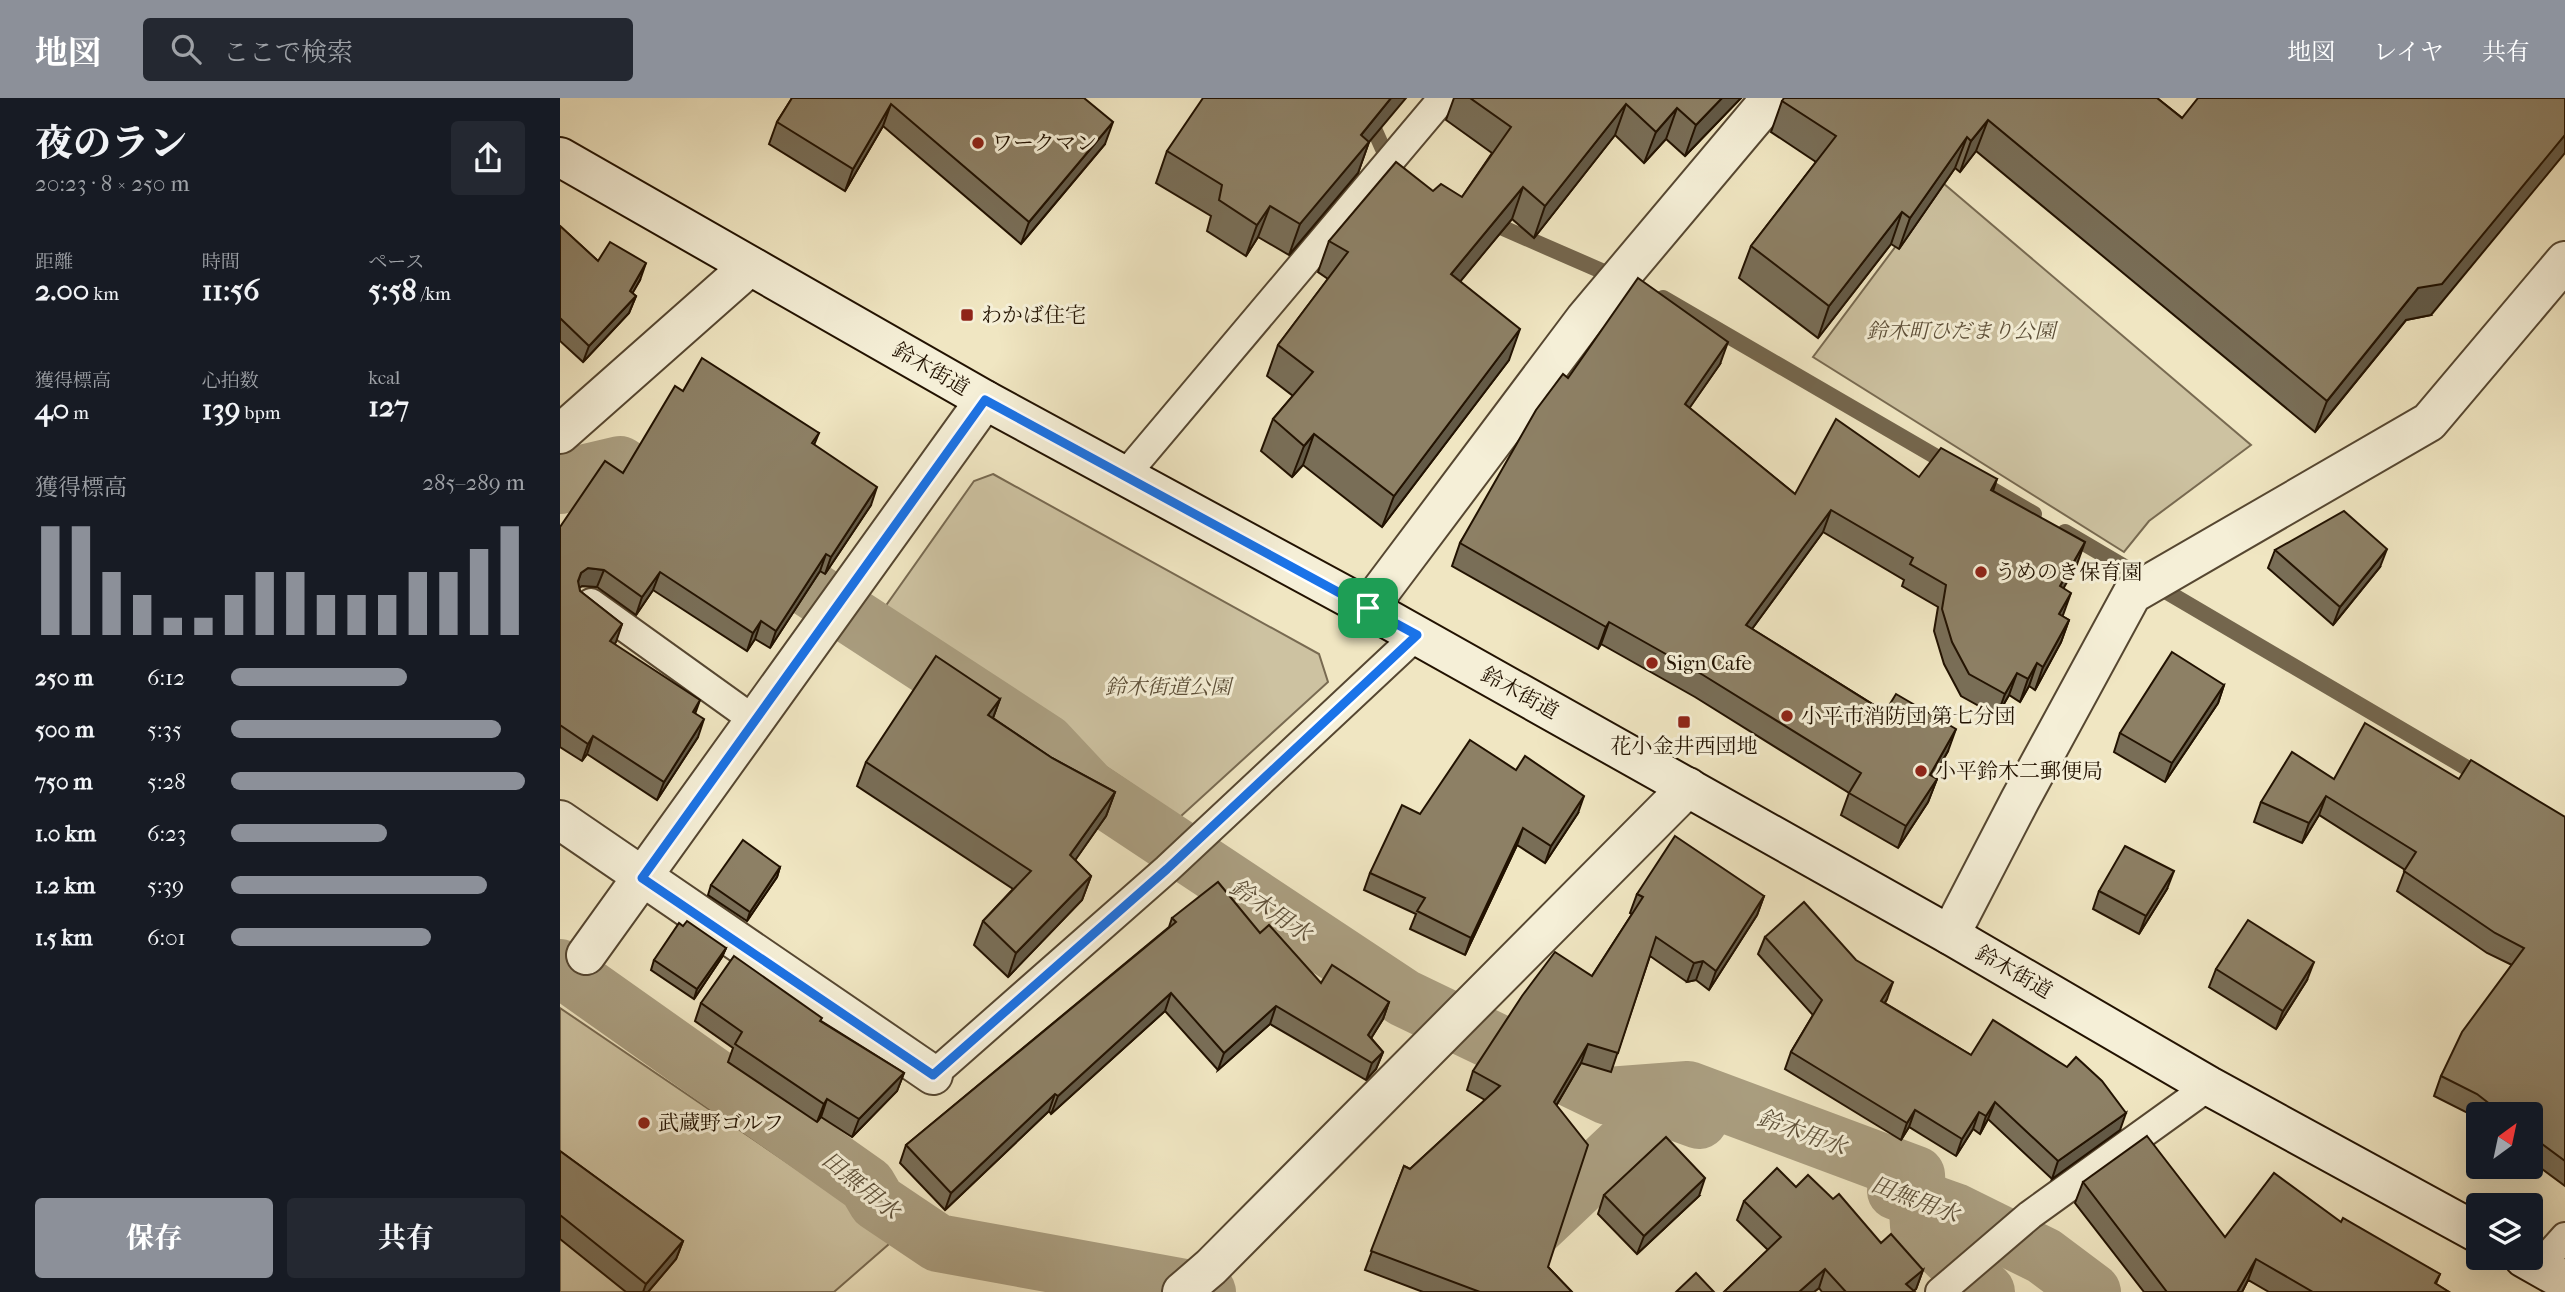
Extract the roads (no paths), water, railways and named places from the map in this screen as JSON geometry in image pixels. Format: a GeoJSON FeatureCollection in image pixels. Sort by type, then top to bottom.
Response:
{"type":"FeatureCollection","features":[{"type":"Feature","properties":{"kind":"street"},"geometry":{"type":"LineString","coordinates":[[1368,608],[1586,319],[1771,98]]}},
{"type":"Feature","properties":{"kind":"street","name":"鈴木街道"},"geometry":{"type":"LineString","coordinates":[[560,157],[985,400],[1126,474],[1417,635],[1951,935],[2210,1086],[2466,1226]]}},
{"type":"Feature","properties":{"kind":"street"},"geometry":{"type":"LineString","coordinates":[[1951,935],[2020,800],[2132,594],[2429,422],[2565,261]]}},
{"type":"Feature","properties":{"kind":"street"},"geometry":{"type":"LineString","coordinates":[[560,435],[750,266]]}},
{"type":"Feature","properties":{"kind":"street"},"geometry":{"type":"LineString","coordinates":[[586,955],[985,400]]}},
{"type":"Feature","properties":{"kind":"street"},"geometry":{"type":"LineString","coordinates":[[1182,1292],[1688,787]]}},
{"type":"Feature","properties":{"kind":"street"},"geometry":{"type":"LineString","coordinates":[[560,820],[933,1075]]}},
{"type":"Feature","properties":{"kind":"lane"},"geometry":{"type":"LineString","coordinates":[[1126,474],[1443,98]]}},
{"type":"Feature","properties":{"kind":"lane"},"geometry":{"type":"LineString","coordinates":[[588,601],[754,720]]}},
{"type":"Feature","properties":{"kind":"lane"},"geometry":{"type":"LineString","coordinates":[[933,1075],[1167,869],[1417,635]]}},
{"type":"Feature","properties":{"kind":"lane"},"geometry":{"type":"LineString","coordinates":[[1946,1286],[2030,1215],[2210,1086]]}},
{"type":"Feature","properties":{"kind":"lane"},"geometry":{"type":"LineString","coordinates":[[2543,1268],[2565,1237]]}},
{"type":"Feature","properties":{"kind":"waterway"},"geometry":{"type":"LineString","coordinates":[[1329,98],[1375,131],[1391,167]]}},
{"type":"Feature","properties":{"kind":"waterway"},"geometry":{"type":"LineString","coordinates":[[1487,221],[1620,279]]}},
{"type":"Feature","properties":{"kind":"waterway"},"geometry":{"type":"LineString","coordinates":[[1663,298],[1952,466]]}},
{"type":"Feature","properties":{"kind":"waterway","name":"鈴木用水"},"geometry":{"type":"LineString","coordinates":[[560,485],[569,477],[620,465],[1046,743],[1089,789],[1404,998],[1608,1096],[1688,1090],[1916,1175],[1919,1226],[1986,1292]]}},
{"type":"Feature","properties":{"kind":"waterway"},"geometry":{"type":"LineString","coordinates":[[1974,479],[2034,514]]}},
{"type":"Feature","properties":{"kind":"waterway"},"geometry":{"type":"LineString","coordinates":[[2065,532],[2484,778]]}},
{"type":"Feature","properties":{"kind":"waterway","name":"田無用水"},"geometry":{"type":"LineString","coordinates":[[560,968],[867,1185],[877,1202],[938,1243],[1207,1292]]}},
{"type":"Feature","properties":{"kind":"waterway","name":"田無用水"},"geometry":{"type":"LineString","coordinates":[[1467,1292],[1663,1107],[1699,1120]]}},
{"type":"Feature","properties":{"kind":"waterway","name":"田無用水"},"geometry":{"type":"LineString","coordinates":[[1896,1191],[1955,1212],[2044,1256],[2092,1292]]}},
{"type":"Feature","properties":{"kind":"place","name":"ワークマン"},"geometry":{"type":"Point","coordinates":[978,143]}},
{"type":"Feature","properties":{"kind":"place","name":"わかば住宅"},"geometry":{"type":"Point","coordinates":[967,315]}},
{"type":"Feature","properties":{"kind":"place","name":"うめのき保育園"},"geometry":{"type":"Point","coordinates":[1981,572]}},
{"type":"Feature","properties":{"kind":"place","name":"Sign Cafe"},"geometry":{"type":"Point","coordinates":[1652,663]}},
{"type":"Feature","properties":{"kind":"place","name":"小平市消防団 第七分団"},"geometry":{"type":"Point","coordinates":[1787,716]}},
{"type":"Feature","properties":{"kind":"place","name":"花小金井西団地"},"geometry":{"type":"Point","coordinates":[1684,722]}},
{"type":"Feature","properties":{"kind":"place","name":"小平鈴木二郵便局"},"geometry":{"type":"Point","coordinates":[1921,771]}},
{"type":"Feature","properties":{"kind":"place","name":"武蔵野ゴルフ"},"geometry":{"type":"Point","coordinates":[644,1123]}},
{"type":"Feature","properties":{"kind":"park label","name":"鈴木町ひだまり公園"},"geometry":{"type":"Point","coordinates":[1961,331]}},
{"type":"Feature","properties":{"kind":"park label","name":"鈴木街道公園"},"geometry":{"type":"Point","coordinates":[1168,687]}}]}
